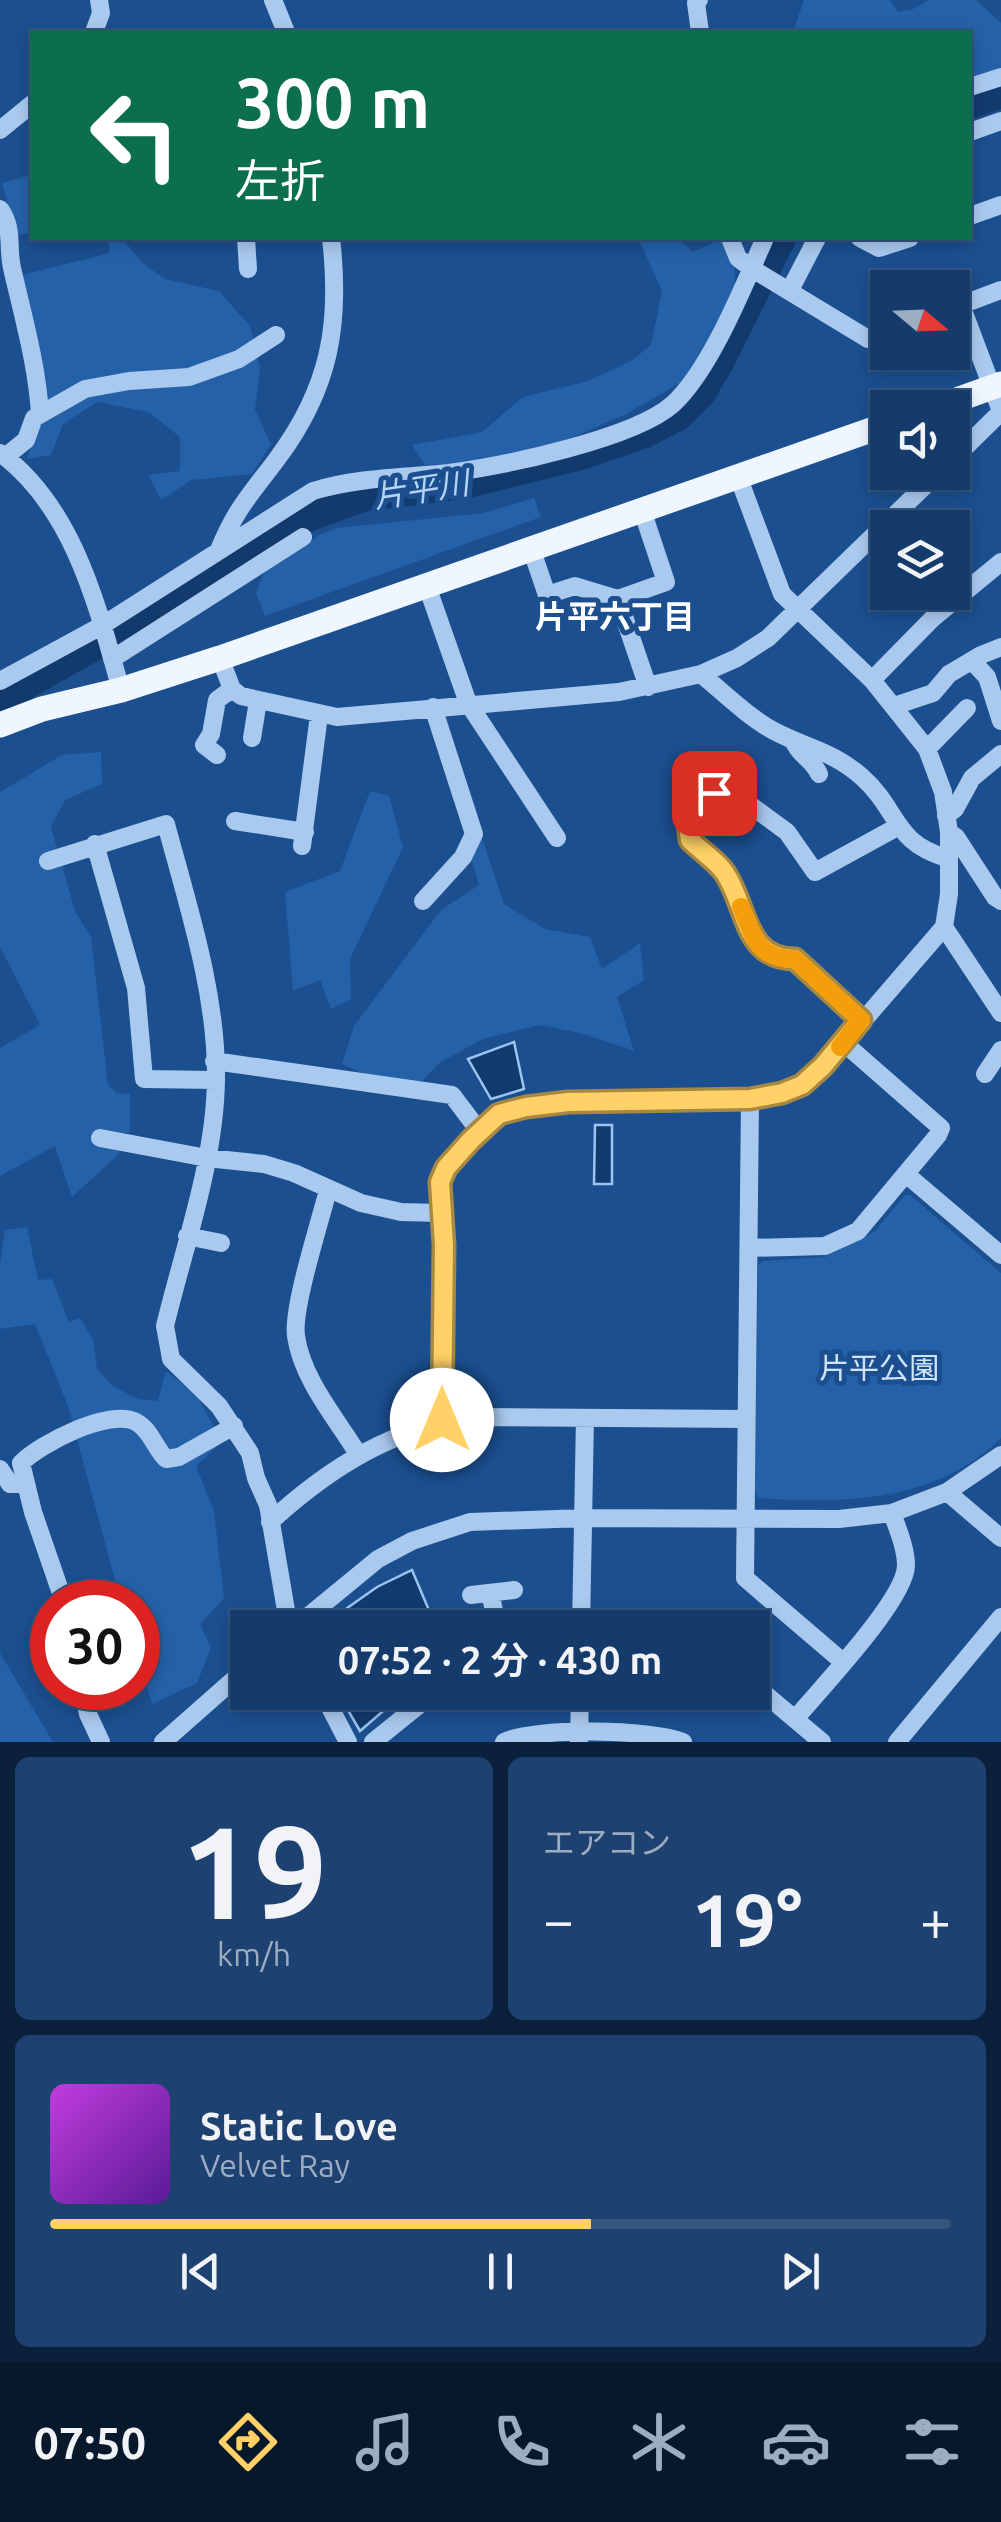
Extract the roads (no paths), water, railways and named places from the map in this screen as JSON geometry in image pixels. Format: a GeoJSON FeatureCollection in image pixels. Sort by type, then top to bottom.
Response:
{"type":"FeatureCollection","features":[{"type":"Feature","properties":{"kind":"main road"},"geometry":{"type":"LineString","coordinates":[[970,403],[999,399]]}},
{"type":"Feature","properties":{"kind":"main road"},"geometry":{"type":"LineString","coordinates":[[0,725],[42,709],[121,690],[220,658],[870,430]]}},
{"type":"Feature","properties":{"kind":"street"},"geometry":{"type":"LineString","coordinates":[[95,30],[101,13],[99,0]]}},
{"type":"Feature","properties":{"kind":"street"},"geometry":{"type":"LineString","coordinates":[[273,0],[285,30]]}},
{"type":"Feature","properties":{"kind":"street"},"geometry":{"type":"LineString","coordinates":[[699,0],[696,4],[700,30]]}},
{"type":"Feature","properties":{"kind":"street"},"geometry":{"type":"LineString","coordinates":[[972,86],[1001,77]]}},
{"type":"Feature","properties":{"kind":"street"},"geometry":{"type":"LineString","coordinates":[[0,130],[30,106]]}},
{"type":"Feature","properties":{"kind":"street"},"geometry":{"type":"LineString","coordinates":[[972,131],[1001,122]]}},
{"type":"Feature","properties":{"kind":"street"},"geometry":{"type":"LineString","coordinates":[[972,215],[1001,206]]}},
{"type":"Feature","properties":{"kind":"street"},"geometry":{"type":"LineString","coordinates":[[0,208],[8,221],[5,232],[38,382],[40,414]]}},
{"type":"Feature","properties":{"kind":"street"},"geometry":{"type":"LineString","coordinates":[[246,240],[248,269]]}},
{"type":"Feature","properties":{"kind":"street"},"geometry":{"type":"LineString","coordinates":[[218,550],[233,515],[276,460],[316,396],[327,364],[332,329],[336,286],[332,240]]}},
{"type":"Feature","properties":{"kind":"street"},"geometry":{"type":"LineString","coordinates":[[731,240],[738,258],[753,269],[870,338]]}},
{"type":"Feature","properties":{"kind":"street"},"geometry":{"type":"LineString","coordinates":[[108,643],[218,550],[314,491],[344,482],[480,468],[623,431],[672,405],[694,377],[753,269],[764,240]]}},
{"type":"Feature","properties":{"kind":"street"},"geometry":{"type":"LineString","coordinates":[[790,290],[815,240]]}},
{"type":"Feature","properties":{"kind":"street"},"geometry":{"type":"LineString","coordinates":[[864,240],[880,248],[904,240]]}},
{"type":"Feature","properties":{"kind":"street"},"geometry":{"type":"LineString","coordinates":[[970,302],[1001,290]]}},
{"type":"Feature","properties":{"kind":"street"},"geometry":{"type":"LineString","coordinates":[[121,690],[67,532],[43,492],[3,455],[26,440],[34,418],[85,389],[128,381],[189,377],[216,369],[276,335]]}},
{"type":"Feature","properties":{"kind":"street"},"geometry":{"type":"LineString","coordinates":[[970,335],[999,399],[970,437]]}},
{"type":"Feature","properties":{"kind":"street"},"geometry":{"type":"LineString","coordinates":[[442,1420],[444,1245],[440,1182],[446,1168],[480,1132],[499,1114],[526,1107],[568,1102],[750,1099],[802,1085],[844,1043],[944,927],[948,824],[943,792],[927,749],[872,680],[782,594],[738,476]]}},
{"type":"Feature","properties":{"kind":"street"},"geometry":{"type":"LineString","coordinates":[[220,658],[232,689],[240,696],[319,715],[360,716],[648,687],[701,674],[768,638],[921,490]]}},
{"type":"Feature","properties":{"kind":"street"},"geometry":{"type":"LineString","coordinates":[[531,548],[548,596],[575,586],[618,599],[666,582],[642,510]]}},
{"type":"Feature","properties":{"kind":"street"},"geometry":{"type":"LineString","coordinates":[[0,681],[108,643],[304,538]]}},
{"type":"Feature","properties":{"kind":"street"},"geometry":{"type":"LineString","coordinates":[[872,680],[933,618],[1001,562]]}},
{"type":"Feature","properties":{"kind":"street"},"geometry":{"type":"LineString","coordinates":[[426,586],[468,703],[557,838]]}},
{"type":"Feature","properties":{"kind":"street"},"geometry":{"type":"LineString","coordinates":[[618,599],[648,687]]}},
{"type":"Feature","properties":{"kind":"street"},"geometry":{"type":"LineString","coordinates":[[894,706],[933,693],[949,674],[1001,647]]}},
{"type":"Feature","properties":{"kind":"street"},"geometry":{"type":"LineString","coordinates":[[972,661],[986,677],[1001,721]]}},
{"type":"Feature","properties":{"kind":"street"},"geometry":{"type":"LineString","coordinates":[[701,674],[771,730],[834,755],[880,794],[899,826],[922,851],[947,858]]}},
{"type":"Feature","properties":{"kind":"street"},"geometry":{"type":"LineString","coordinates":[[210,750],[217,700],[232,689]]}},
{"type":"Feature","properties":{"kind":"street"},"geometry":{"type":"LineString","coordinates":[[252,738],[258,701]]}},
{"type":"Feature","properties":{"kind":"street"},"geometry":{"type":"LineString","coordinates":[[423,902],[464,857],[474,834],[433,708]]}},
{"type":"Feature","properties":{"kind":"street"},"geometry":{"type":"LineString","coordinates":[[927,749],[967,708]]}},
{"type":"Feature","properties":{"kind":"street"},"geometry":{"type":"LineString","coordinates":[[236,821],[304,839],[319,715]]}},
{"type":"Feature","properties":{"kind":"street"},"geometry":{"type":"LineString","coordinates":[[793,739],[797,752],[813,761],[819,774]]}},
{"type":"Feature","properties":{"kind":"street"},"geometry":{"type":"LineString","coordinates":[[948,824],[972,778],[1001,754]]}},
{"type":"Feature","properties":{"kind":"street"},"geometry":{"type":"LineString","coordinates":[[861,1020],[795,959],[776,959],[760,950],[724,872],[690,840],[688,824],[714,793],[731,791],[787,832],[814,872],[899,826]]}},
{"type":"Feature","properties":{"kind":"street"},"geometry":{"type":"LineString","coordinates":[[48,860],[166,824],[208,996],[215,1070],[206,1158],[165,1326],[166,1344],[171,1360],[219,1406],[250,1453],[268,1505],[288,1610]]}},
{"type":"Feature","properties":{"kind":"street"},"geometry":{"type":"LineString","coordinates":[[948,824],[995,898],[1001,901]]}},
{"type":"Feature","properties":{"kind":"street"},"geometry":{"type":"LineString","coordinates":[[95,844],[136,988],[144,1078],[215,1070],[452,1095],[480,1132]]}},
{"type":"Feature","properties":{"kind":"street"},"geometry":{"type":"LineString","coordinates":[[944,927],[1001,1013]]}},
{"type":"Feature","properties":{"kind":"street"},"geometry":{"type":"LineString","coordinates":[[749,1248],[813,1248],[858,1231],[907,1175],[941,1128],[844,1043]]}},
{"type":"Feature","properties":{"kind":"street"},"geometry":{"type":"LineString","coordinates":[[985,1074],[1001,1050]]}},
{"type":"Feature","properties":{"kind":"street"},"geometry":{"type":"LineString","coordinates":[[750,1099],[745,1578],[843,1662]]}},
{"type":"Feature","properties":{"kind":"street"},"geometry":{"type":"LineString","coordinates":[[100,1138],[206,1158],[264,1164],[328,1190],[400,1212],[441,1213]]}},
{"type":"Feature","properties":{"kind":"street"},"geometry":{"type":"LineString","coordinates":[[907,1175],[1001,1254]]}},
{"type":"Feature","properties":{"kind":"street"},"geometry":{"type":"LineString","coordinates":[[328,1190],[299,1308],[296,1336],[306,1371],[358,1454]]}},
{"type":"Feature","properties":{"kind":"street"},"geometry":{"type":"LineString","coordinates":[[187,1236],[221,1243]]}},
{"type":"Feature","properties":{"kind":"street"},"geometry":{"type":"LineString","coordinates":[[270,1522],[358,1454],[442,1420],[477,1416],[746,1419]]}},
{"type":"Feature","properties":{"kind":"street"},"geometry":{"type":"LineString","coordinates":[[57,1580],[26,1484],[22,1463],[30,1454],[68,1432],[120,1417],[137,1422],[166,1458],[179,1457],[234,1426]]}},
{"type":"Feature","properties":{"kind":"street"},"geometry":{"type":"LineString","coordinates":[[582,1610],[586,1418]]}},
{"type":"Feature","properties":{"kind":"street"},"geometry":{"type":"LineString","coordinates":[[314,1610],[378,1559],[441,1530],[495,1520],[839,1519],[892,1513],[948,1492],[1001,1455]]}},
{"type":"Feature","properties":{"kind":"street"},"geometry":{"type":"LineString","coordinates":[[0,1469],[10,1484],[26,1484]]}},
{"type":"Feature","properties":{"kind":"street"},"geometry":{"type":"LineString","coordinates":[[948,1492],[1001,1538]]}},
{"type":"Feature","properties":{"kind":"street"},"geometry":{"type":"LineString","coordinates":[[796,1718],[897,1595],[906,1569],[904,1547],[892,1513]]}},
{"type":"Feature","properties":{"kind":"street"},"geometry":{"type":"LineString","coordinates":[[471,1595],[514,1590]]}},
{"type":"Feature","properties":{"kind":"street"},"geometry":{"type":"LineString","coordinates":[[490,1593],[494,1610]]}},
{"type":"Feature","properties":{"kind":"street"},"geometry":{"type":"LineString","coordinates":[[897,1742],[1001,1618]]}},
{"type":"Feature","properties":{"kind":"street"},"geometry":{"type":"LineString","coordinates":[[163,1742],[230,1683]]}},
{"type":"Feature","properties":{"kind":"street"},"geometry":{"type":"LineString","coordinates":[[770,1697],[822,1742]]}},
{"type":"Feature","properties":{"kind":"street"},"geometry":{"type":"LineString","coordinates":[[87,1710],[101,1742]]}},
{"type":"Feature","properties":{"kind":"street"},"geometry":{"type":"LineString","coordinates":[[331,1710],[348,1742]]}},
{"type":"Feature","properties":{"kind":"street"},"geometry":{"type":"LineString","coordinates":[[372,1742],[412,1710]]}},
{"type":"Feature","properties":{"kind":"street"},"geometry":{"type":"LineString","coordinates":[[579,1738],[580,1710]]}},
{"type":"Feature","properties":{"kind":"street"},"geometry":{"type":"LineString","coordinates":[[504,1742],[526,1733],[579,1738],[638,1734],[684,1742]]}},
{"type":"Feature","properties":{"kind":"waterway","name":"片平川"},"geometry":{"type":"LineString","coordinates":[[972,103],[1001,93]]}},
{"type":"Feature","properties":{"kind":"waterway","name":"片平川"},"geometry":{"type":"LineString","coordinates":[[0,699],[232,568],[284,526],[365,496],[464,484],[581,455],[645,433],[678,416],[701,393],[719,362],[780,240]]}},
{"type":"Feature","properties":{"kind":"district","name":"片平六丁目"},"geometry":{"type":"Point","coordinates":[615,616]}},
{"type":"Feature","properties":{"kind":"park label","name":"片平公園"},"geometry":{"type":"Point","coordinates":[879,1368]}}]}
